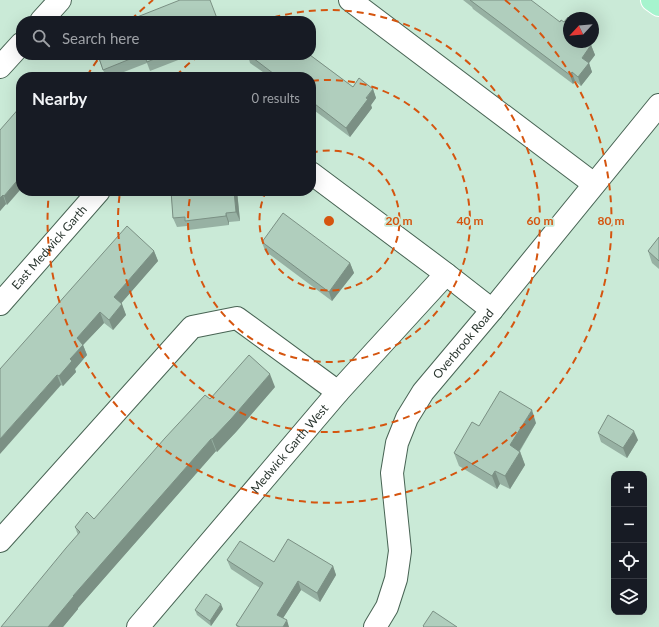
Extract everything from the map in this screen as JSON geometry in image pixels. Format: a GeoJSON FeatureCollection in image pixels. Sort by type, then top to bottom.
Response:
{"type":"FeatureCollection","features":[{"type":"Feature","properties":{"kind":"main road"},"geometry":{"type":"LineString","coordinates":[[652,0],[659,5]]}},
{"type":"Feature","properties":{"kind":"street"},"geometry":{"type":"LineString","coordinates":[[46,16],[60,0]]}},
{"type":"Feature","properties":{"kind":"street"},"geometry":{"type":"LineString","coordinates":[[350,0],[594,184]]}},
{"type":"Feature","properties":{"kind":"street"},"geometry":{"type":"LineString","coordinates":[[0,67],[16,49]]}},
{"type":"Feature","properties":{"kind":"street","name":"Overbrook Road"},"geometry":{"type":"LineString","coordinates":[[376,627],[387,608],[396,579],[400,551],[392,473],[397,444],[407,418],[423,392],[492,310],[659,105]]}},
{"type":"Feature","properties":{"kind":"street"},"geometry":{"type":"LineString","coordinates":[[316,177],[492,310]]}},
{"type":"Feature","properties":{"kind":"street","name":"East Medwick Garth"},"geometry":{"type":"LineString","coordinates":[[0,304],[95,196]]}},
{"type":"Feature","properties":{"kind":"street","name":"Medwick Garth West"},"geometry":{"type":"LineString","coordinates":[[138,627],[338,392],[446,274]]}},
{"type":"Feature","properties":{"kind":"street"},"geometry":{"type":"LineString","coordinates":[[0,541],[192,327],[237,318],[338,392]]}},
{"type":"Feature","properties":{"kind":"building"},"geometry":{"type":"Polygon","coordinates":[[[180,0],[210,0],[216,16],[140,16],[180,0]]]}},
{"type":"Feature","properties":{"kind":"building"},"geometry":{"type":"Polygon","coordinates":[[[470,0],[531,0],[560,22],[561,20],[563,21],[563,48],[589,48],[582,58],[589,63],[578,77],[572,72],[570,75],[470,0]]]}},
{"type":"Feature","properties":{"kind":"building"},"geometry":{"type":"Polygon","coordinates":[[[316,59],[353,87],[359,78],[373,89],[366,98],[368,99],[346,128],[316,105],[316,72],[271,72],[256,60],[316,59]]]}},
{"type":"Feature","properties":{"kind":"building"},"geometry":{"type":"Polygon","coordinates":[[[100,60],[128,60],[103,70],[100,60]]]}},
{"type":"Feature","properties":{"kind":"building"},"geometry":{"type":"Polygon","coordinates":[[[16,112],[16,182],[4,196],[3,195],[0,198],[0,130],[16,112]]]}},
{"type":"Feature","properties":{"kind":"building"},"geometry":{"type":"Polygon","coordinates":[[[171,196],[234,196],[236,212],[226,213],[226,216],[185,221],[185,217],[173,218],[171,196]]]}},
{"type":"Feature","properties":{"kind":"building"},"geometry":{"type":"Polygon","coordinates":[[[283,213],[350,263],[329,292],[262,242],[283,213]]]}},
{"type":"Feature","properties":{"kind":"building"},"geometry":{"type":"Polygon","coordinates":[[[127,226],[154,251],[114,297],[122,304],[109,320],[100,312],[77,338],[83,345],[70,359],[72,361],[59,376],[57,375],[0,439],[0,369],[127,226]]]}},
{"type":"Feature","properties":{"kind":"building"},"geometry":{"type":"Polygon","coordinates":[[[659,237],[659,261],[648,251],[659,237]]]}},
{"type":"Feature","properties":{"kind":"building"},"geometry":{"type":"Polygon","coordinates":[[[249,355],[270,374],[73,596],[48,627],[1,627],[80,532],[75,527],[87,512],[94,519],[205,395],[210,399],[249,355]]]}},
{"type":"Feature","properties":{"kind":"building"},"geometry":{"type":"Polygon","coordinates":[[[500,391],[532,410],[510,445],[520,452],[505,476],[495,471],[492,476],[454,453],[472,422],[479,426],[500,391]]]}},
{"type":"Feature","properties":{"kind":"building"},"geometry":{"type":"Polygon","coordinates":[[[608,415],[634,431],[623,448],[598,433],[608,415]]]}},
{"type":"Feature","properties":{"kind":"building"},"geometry":{"type":"Polygon","coordinates":[[[288,539],[333,566],[317,593],[298,581],[277,615],[287,620],[283,627],[240,627],[236,625],[263,583],[227,560],[240,541],[274,562],[288,539]]]}},
{"type":"Feature","properties":{"kind":"building"},"geometry":{"type":"Polygon","coordinates":[[[206,594],[221,604],[210,621],[195,610],[206,594]]]}},
{"type":"Feature","properties":{"kind":"building"},"geometry":{"type":"Polygon","coordinates":[[[433,611],[457,627],[424,627],[423,626],[433,611]]]}}]}
